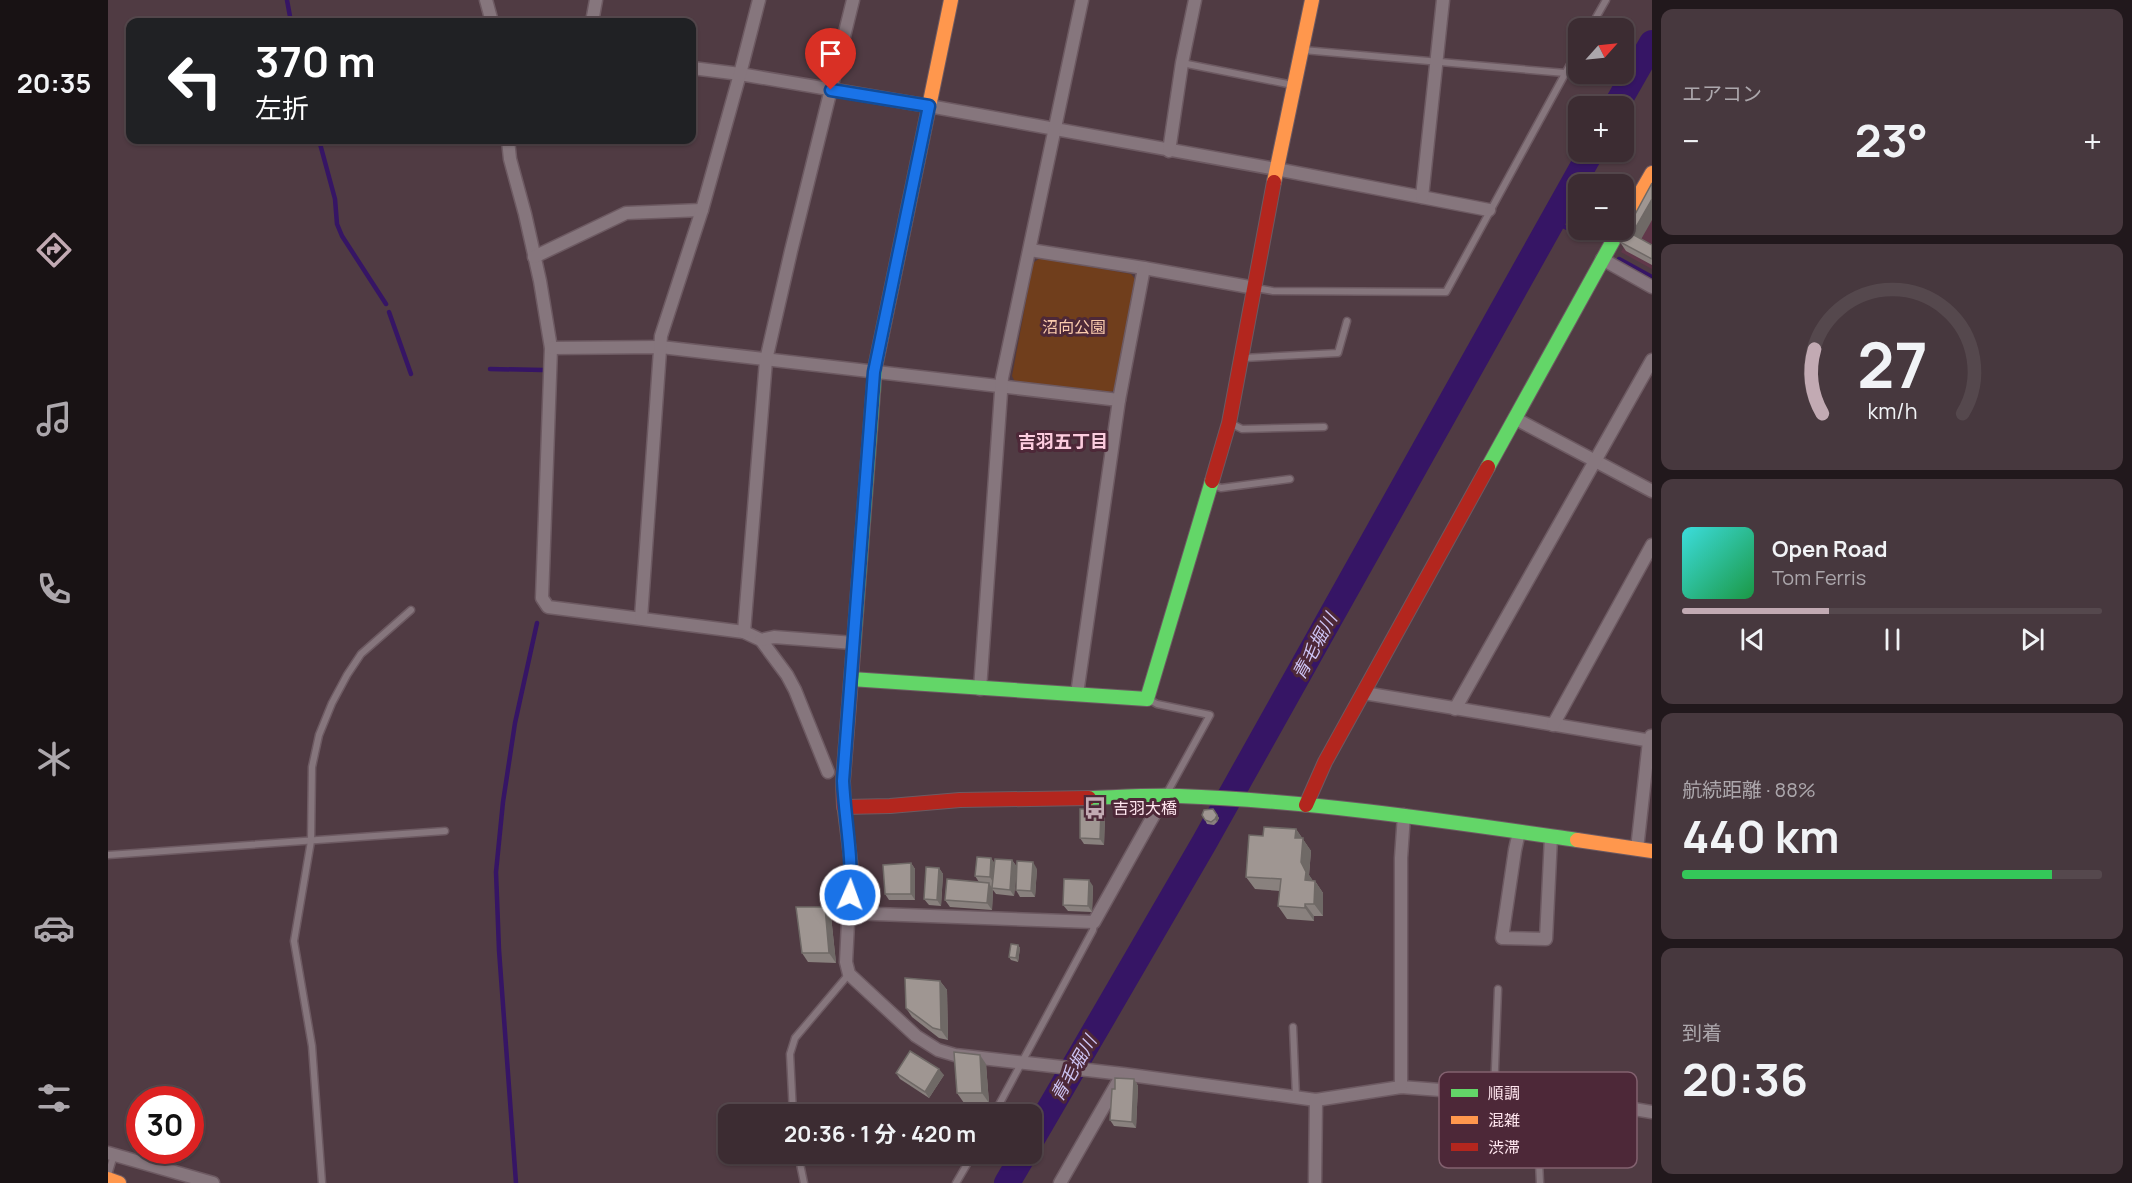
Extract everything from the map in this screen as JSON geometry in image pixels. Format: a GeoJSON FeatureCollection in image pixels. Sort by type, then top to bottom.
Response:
{"type":"FeatureCollection","features":[{"type":"Feature","properties":{"kind":"main road"},"geometry":{"type":"LineString","coordinates":[[951,0],[874,372],[843,781],[844,807],[971,800],[1172,796],[1306,805],[1404,815],[1652,851]]}},
{"type":"Feature","properties":{"kind":"main road"},"geometry":{"type":"LineString","coordinates":[[851,679],[1148,699],[1229,423],[1276,169],[1312,0]]}},
{"type":"Feature","properties":{"kind":"main road"},"geometry":{"type":"LineString","coordinates":[[1634,204],[1652,173]]}},
{"type":"Feature","properties":{"kind":"main road"},"geometry":{"type":"LineString","coordinates":[[1306,805],[1325,762],[1613,240]]}},
{"type":"Feature","properties":{"kind":"main road"},"geometry":{"type":"LineString","coordinates":[[108,1177],[119,1183]]}},
{"type":"Feature","properties":{"kind":"street"},"geometry":{"type":"LineString","coordinates":[[486,0],[491,18]]}},
{"type":"Feature","properties":{"kind":"street"},"geometry":{"type":"LineString","coordinates":[[593,18],[596,0]]}},
{"type":"Feature","properties":{"kind":"street"},"geometry":{"type":"LineString","coordinates":[[641,618],[661,336],[702,210],[759,0]]}},
{"type":"Feature","properties":{"kind":"street"},"geometry":{"type":"LineString","coordinates":[[744,632],[766,360],[853,0]]}},
{"type":"Feature","properties":{"kind":"street"},"geometry":{"type":"LineString","coordinates":[[980,689],[1001,388],[1082,0]]}},
{"type":"Feature","properties":{"kind":"street"},"geometry":{"type":"LineString","coordinates":[[1169,151],[1182,63],[1195,0]]}},
{"type":"Feature","properties":{"kind":"street"},"geometry":{"type":"LineString","coordinates":[[1422,197],[1443,0]]}},
{"type":"Feature","properties":{"kind":"street"},"geometry":{"type":"LineString","coordinates":[[696,68],[929,106],[1489,210]]}},
{"type":"Feature","properties":{"kind":"street"},"geometry":{"type":"LineString","coordinates":[[508,144],[534,257],[550,348],[542,598],[548,607],[744,632],[761,640],[795,690],[828,772]]}},
{"type":"Feature","properties":{"kind":"street"},"geometry":{"type":"LineString","coordinates":[[534,257],[626,213],[702,210]]}},
{"type":"Feature","properties":{"kind":"street"},"geometry":{"type":"LineString","coordinates":[[1030,250],[1255,288]]}},
{"type":"Feature","properties":{"kind":"street"},"geometry":{"type":"LineString","coordinates":[[1602,259],[1652,287]]}},
{"type":"Feature","properties":{"kind":"street"},"geometry":{"type":"LineString","coordinates":[[1077,694],[1119,400],[1144,268]]}},
{"type":"Feature","properties":{"kind":"street"},"geometry":{"type":"LineString","coordinates":[[550,348],[661,348],[1119,400]]}},
{"type":"Feature","properties":{"kind":"street"},"geometry":{"type":"LineString","coordinates":[[1455,709],[1652,360]]}},
{"type":"Feature","properties":{"kind":"street"},"geometry":{"type":"LineString","coordinates":[[1640,382],[1652,389]]}},
{"type":"Feature","properties":{"kind":"street"},"geometry":{"type":"LineString","coordinates":[[1516,418],[1652,491]]}},
{"type":"Feature","properties":{"kind":"street"},"geometry":{"type":"LineString","coordinates":[[1553,725],[1652,545]]}},
{"type":"Feature","properties":{"kind":"street"},"geometry":{"type":"LineString","coordinates":[[761,640],[774,637],[854,643]]}},
{"type":"Feature","properties":{"kind":"street"},"geometry":{"type":"LineString","coordinates":[[1364,693],[1651,739],[1637,849]]}},
{"type":"Feature","properties":{"kind":"street"},"geometry":{"type":"LineString","coordinates":[[849,913],[1094,922],[1172,796]]}},
{"type":"Feature","properties":{"kind":"street"},"geometry":{"type":"LineString","coordinates":[[844,807],[851,863],[846,962],[849,975],[916,1036],[938,1050],[955,1055],[1120,1073],[1316,1100],[1401,1087],[1439,1090]]}},
{"type":"Feature","properties":{"kind":"street"},"geometry":{"type":"LineString","coordinates":[[1401,1087],[1401,858],[1404,815]]}},
{"type":"Feature","properties":{"kind":"street"},"geometry":{"type":"LineString","coordinates":[[1519,832],[1502,938],[1546,939],[1551,837]]}},
{"type":"Feature","properties":{"kind":"street"},"geometry":{"type":"LineString","coordinates":[[1060,1183],[1120,1073]]}},
{"type":"Feature","properties":{"kind":"street"},"geometry":{"type":"LineString","coordinates":[[1315,1183],[1316,1100]]}},
{"type":"Feature","properties":{"kind":"street"},"geometry":{"type":"LineString","coordinates":[[1637,1109],[1652,1112]]}},
{"type":"Feature","properties":{"kind":"street"},"geometry":{"type":"LineString","coordinates":[[111,1154],[213,1183]]}},
{"type":"Feature","properties":{"kind":"lane"},"geometry":{"type":"LineString","coordinates":[[1596,18],[1606,0]]}},
{"type":"Feature","properties":{"kind":"lane"},"geometry":{"type":"LineString","coordinates":[[1302,50],[1565,73]]}},
{"type":"Feature","properties":{"kind":"lane"},"geometry":{"type":"LineString","coordinates":[[1182,63],[1293,85]]}},
{"type":"Feature","properties":{"kind":"lane"},"geometry":{"type":"LineString","coordinates":[[1255,288],[1273,291],[1446,292],[1568,68]]}},
{"type":"Feature","properties":{"kind":"lane"},"geometry":{"type":"LineString","coordinates":[[1241,358],[1338,353],[1347,321]]}},
{"type":"Feature","properties":{"kind":"lane"},"geometry":{"type":"LineString","coordinates":[[1229,423],[1242,429],[1324,427]]}},
{"type":"Feature","properties":{"kind":"lane"},"geometry":{"type":"LineString","coordinates":[[1211,484],[1221,488],[1290,479]]}},
{"type":"Feature","properties":{"kind":"lane"},"geometry":{"type":"LineString","coordinates":[[322,1183],[312,1046],[294,941],[311,841],[312,767],[319,735],[332,703],[361,654],[411,610]]}},
{"type":"Feature","properties":{"kind":"lane"},"geometry":{"type":"LineString","coordinates":[[1148,699],[1157,704],[1210,715],[1172,796]]}},
{"type":"Feature","properties":{"kind":"lane"},"geometry":{"type":"LineString","coordinates":[[108,855],[445,831]]}},
{"type":"Feature","properties":{"kind":"lane"},"geometry":{"type":"LineString","coordinates":[[1000,1104],[1025,1062],[1093,930],[1094,922]]}},
{"type":"Feature","properties":{"kind":"lane"},"geometry":{"type":"LineString","coordinates":[[792,1104],[790,1054],[795,1038],[849,975]]}},
{"type":"Feature","properties":{"kind":"lane"},"geometry":{"type":"LineString","coordinates":[[1495,1072],[1498,990]]}},
{"type":"Feature","properties":{"kind":"lane"},"geometry":{"type":"LineString","coordinates":[[1293,1027],[1296,1097]]}},
{"type":"Feature","properties":{"kind":"lane"},"geometry":{"type":"LineString","coordinates":[[108,1177],[111,1154]]}},
{"type":"Feature","properties":{"kind":"lane"},"geometry":{"type":"LineString","coordinates":[[800,1164],[804,1183]]}},
{"type":"Feature","properties":{"kind":"lane"},"geometry":{"type":"LineString","coordinates":[[956,1183],[967,1164]]}},
{"type":"Feature","properties":{"kind":"lane"},"geometry":{"type":"LineString","coordinates":[[1539,1168],[1540,1183]]}},
{"type":"Feature","properties":{"kind":"shaded area"},"geometry":{"type":"Polygon","coordinates":[[[1652,198],[1652,269],[1621,252],[1628,240],[1634,240],[1634,229],[1652,198]]]}},
{"type":"Feature","properties":{"kind":"green space","name":"沼向公園"},"geometry":{"type":"Polygon","coordinates":[[[1040,258],[1131,274],[1135,279],[1115,390],[1110,392],[1016,384],[1012,376],[1033,263],[1040,258]]]}},
{"type":"Feature","properties":{"kind":"building"},"geometry":{"type":"Polygon","coordinates":[[[1652,183],[1652,199],[1634,230],[1634,216],[1652,183]]]}},
{"type":"Feature","properties":{"kind":"building"},"geometry":{"type":"Polygon","coordinates":[[[1634,235],[1652,245],[1652,259],[1620,242],[1621,240],[1634,240],[1634,235]]]}},
{"type":"Feature","properties":{"kind":"building"},"geometry":{"type":"Polygon","coordinates":[[[1080,809],[1101,809],[1100,839],[1080,838],[1080,809]]]}},
{"type":"Feature","properties":{"kind":"building"},"geometry":{"type":"Polygon","coordinates":[[[1213,809],[1217,815],[1215,819],[1211,822],[1205,820],[1202,815],[1204,810],[1213,809]]]}},
{"type":"Feature","properties":{"kind":"building"},"geometry":{"type":"Polygon","coordinates":[[[1264,827],[1296,829],[1295,838],[1303,838],[1301,862],[1306,872],[1305,880],[1315,881],[1314,904],[1305,904],[1305,908],[1278,906],[1281,879],[1246,877],[1249,835],[1263,836],[1264,827]]]}},
{"type":"Feature","properties":{"kind":"building"},"geometry":{"type":"Polygon","coordinates":[[[977,857],[991,858],[990,877],[975,876],[977,857]]]}},
{"type":"Feature","properties":{"kind":"building"},"geometry":{"type":"Polygon","coordinates":[[[995,859],[1012,860],[1010,890],[992,888],[995,859]]]}},
{"type":"Feature","properties":{"kind":"building"},"geometry":{"type":"Polygon","coordinates":[[[1017,861],[1033,862],[1031,891],[1016,890],[1017,861]]]}},
{"type":"Feature","properties":{"kind":"building"},"geometry":{"type":"Polygon","coordinates":[[[911,863],[911,894],[885,894],[883,865],[911,863]]]}},
{"type":"Feature","properties":{"kind":"building"},"geometry":{"type":"Polygon","coordinates":[[[926,867],[939,868],[937,900],[924,899],[926,867]]]}},
{"type":"Feature","properties":{"kind":"building"},"geometry":{"type":"Polygon","coordinates":[[[947,879],[989,883],[987,903],[945,900],[947,879]]]}},
{"type":"Feature","properties":{"kind":"building"},"geometry":{"type":"Polygon","coordinates":[[[1064,879],[1089,880],[1088,906],[1063,905],[1064,879]]]}},
{"type":"Feature","properties":{"kind":"building"},"geometry":{"type":"Polygon","coordinates":[[[796,907],[825,907],[829,953],[802,953],[796,907]]]}},
{"type":"Feature","properties":{"kind":"building"},"geometry":{"type":"Polygon","coordinates":[[[1011,944],[1018,945],[1016,958],[1009,957],[1011,944]]]}},
{"type":"Feature","properties":{"kind":"building"},"geometry":{"type":"Polygon","coordinates":[[[905,978],[940,981],[941,1030],[933,1028],[906,1008],[905,978]]]}},
{"type":"Feature","properties":{"kind":"building"},"geometry":{"type":"Polygon","coordinates":[[[910,1051],[939,1069],[925,1092],[896,1073],[910,1051]]]}},
{"type":"Feature","properties":{"kind":"building"},"geometry":{"type":"Polygon","coordinates":[[[954,1052],[980,1055],[982,1093],[957,1093],[954,1052]]]}},
{"type":"Feature","properties":{"kind":"building"},"geometry":{"type":"Polygon","coordinates":[[[1115,1078],[1134,1079],[1132,1122],[1110,1120],[1115,1078]]]}},
{"type":"Feature","properties":{"kind":"waterway"},"geometry":{"type":"LineString","coordinates":[[287,0],[290,18]]}},
{"type":"Feature","properties":{"kind":"waterway","name":"青毛堀川"},"geometry":{"type":"LineString","coordinates":[[1622,96],[1652,43]]}},
{"type":"Feature","properties":{"kind":"waterway"},"geometry":{"type":"LineString","coordinates":[[320,144],[335,199],[337,224],[342,236],[386,304]]}},
{"type":"Feature","properties":{"kind":"waterway","name":"青毛堀川"},"geometry":{"type":"LineString","coordinates":[[1042,1122],[1204,843],[1585,162]]}},
{"type":"Feature","properties":{"kind":"waterway"},"geometry":{"type":"LineString","coordinates":[[1552,220],[1567,228]]}},
{"type":"Feature","properties":{"kind":"waterway"},"geometry":{"type":"LineString","coordinates":[[1619,259],[1652,277]]}},
{"type":"Feature","properties":{"kind":"waterway"},"geometry":{"type":"LineString","coordinates":[[389,312],[411,374]]}},
{"type":"Feature","properties":{"kind":"waterway"},"geometry":{"type":"LineString","coordinates":[[490,369],[543,370]]}},
{"type":"Feature","properties":{"kind":"waterway"},"geometry":{"type":"LineString","coordinates":[[516,1183],[499,950],[496,872],[503,802],[515,723],[537,623]]}},
{"type":"Feature","properties":{"kind":"waterway","name":"青毛堀川"},"geometry":{"type":"LineString","coordinates":[[1007,1183],[1018,1164]]}},
{"type":"Feature","properties":{"kind":"traffic: fast"},"geometry":{"type":"LineString","coordinates":[[1488,467],[1613,240]]}},
{"type":"Feature","properties":{"kind":"traffic: fast"},"geometry":{"type":"LineString","coordinates":[[853,654],[875,368]]}},
{"type":"Feature","properties":{"kind":"traffic: fast"},"geometry":{"type":"LineString","coordinates":[[851,679],[1147,699],[1212,481]]}},
{"type":"Feature","properties":{"kind":"traffic: fast"},"geometry":{"type":"LineString","coordinates":[[1089,798],[1179,796],[1279,802],[1577,840]]}},
{"type":"Feature","properties":{"kind":"traffic: slow"},"geometry":{"type":"LineString","coordinates":[[875,368],[951,0]]}},
{"type":"Feature","properties":{"kind":"traffic: slow"},"geometry":{"type":"LineString","coordinates":[[1274,182],[1312,0]]}},
{"type":"Feature","properties":{"kind":"traffic: slow"},"geometry":{"type":"LineString","coordinates":[[1634,204],[1652,173]]}},
{"type":"Feature","properties":{"kind":"traffic: slow"},"geometry":{"type":"LineString","coordinates":[[1577,840],[1652,851]]}},
{"type":"Feature","properties":{"kind":"traffic: slow"},"geometry":{"type":"LineString","coordinates":[[108,1179],[119,1183]]}},
{"type":"Feature","properties":{"kind":"traffic: jam"},"geometry":{"type":"LineString","coordinates":[[1212,481],[1229,423],[1274,182]]}},
{"type":"Feature","properties":{"kind":"traffic: jam"},"geometry":{"type":"LineString","coordinates":[[1306,805],[1325,762],[1488,467]]}},
{"type":"Feature","properties":{"kind":"traffic: jam"},"geometry":{"type":"LineString","coordinates":[[853,654],[843,781],[844,807],[960,800],[1089,798]]}},
{"type":"Feature","properties":{"kind":"place","name":"吉羽大橋"},"geometry":{"type":"Point","coordinates":[1095,808]}},
{"type":"Feature","properties":{"kind":"district","name":"吉羽五丁目"},"geometry":{"type":"Point","coordinates":[1063,441]}},
{"type":"Feature","properties":{"kind":"route"},"geometry":{"type":"LineString","coordinates":[[831,90],[929,106],[874,372],[843,781],[851,863],[850,895]]}}]}
